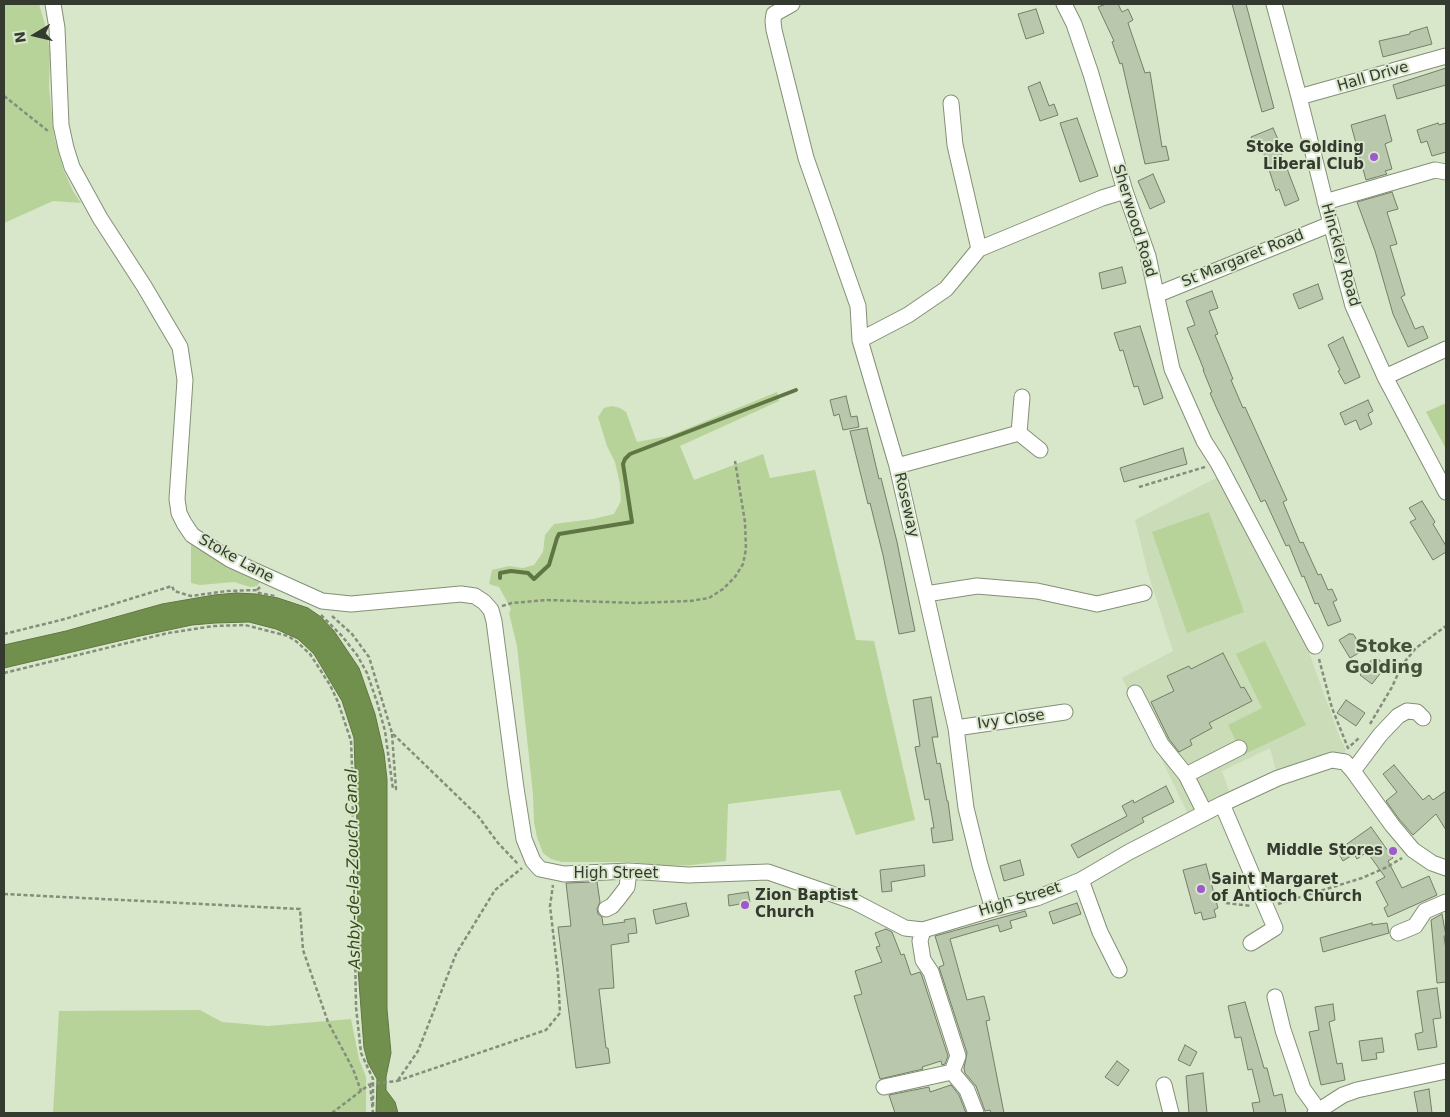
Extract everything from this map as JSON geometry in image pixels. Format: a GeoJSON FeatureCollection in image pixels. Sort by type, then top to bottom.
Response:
{"type":"FeatureCollection","features":[{"type":"Feature","properties":{"kind":"street","name":"Stoke Lane"},"geometry":{"type":"LineString","coordinates":[[53,4],[58,28],[61,125],[72,167],[80,184],[180,347],[185,380],[177,499],[179,513],[192,535],[232,560],[322,601],[351,604],[461,594],[475,596],[491,610]]}},
{"type":"Feature","properties":{"kind":"street","name":"Roseway"},"geometry":{"type":"LineString","coordinates":[[792,4],[774,14],[772,22],[806,158],[858,306],[860,340],[897,466],[956,728],[966,808],[993,909]]}},
{"type":"Feature","properties":{"kind":"street","name":"Sherwood Road"},"geometry":{"type":"LineString","coordinates":[[1064,4],[1074,24],[1092,74],[1125,191],[1148,256],[1172,369],[1204,441],[1218,463],[1316,646]]}},
{"type":"Feature","properties":{"kind":"street","name":"Hinckley Road"},"geometry":{"type":"LineString","coordinates":[[1274,4],[1353,306],[1385,377],[1446,492]]}},
{"type":"Feature","properties":{"kind":"street","name":"Hall Drive"},"geometry":{"type":"LineString","coordinates":[[1299,97],[1446,56]]}},
{"type":"Feature","properties":{"kind":"street"},"geometry":{"type":"LineString","coordinates":[[951,103],[955,145],[979,249]]}},
{"type":"Feature","properties":{"kind":"street"},"geometry":{"type":"LineString","coordinates":[[1325,202],[1435,170],[1446,172]]}},
{"type":"Feature","properties":{"kind":"street"},"geometry":{"type":"LineString","coordinates":[[860,340],[908,315],[946,289],[979,249],[1102,198],[1125,191]]}},
{"type":"Feature","properties":{"kind":"street","name":"St Margaret Road"},"geometry":{"type":"LineString","coordinates":[[1156,295],[1330,224]]}},
{"type":"Feature","properties":{"kind":"street"},"geometry":{"type":"LineString","coordinates":[[1385,377],[1446,349]]}},
{"type":"Feature","properties":{"kind":"street"},"geometry":{"type":"LineString","coordinates":[[1019,433],[1022,397]]}},
{"type":"Feature","properties":{"kind":"street"},"geometry":{"type":"LineString","coordinates":[[897,466],[1019,433]]}},
{"type":"Feature","properties":{"kind":"street"},"geometry":{"type":"LineString","coordinates":[[1019,433],[1040,450]]}},
{"type":"Feature","properties":{"kind":"street"},"geometry":{"type":"LineString","coordinates":[[926,594],[977,586],[1037,591],[1097,604],[1144,593]]}},
{"type":"Feature","properties":{"kind":"street"},"geometry":{"type":"LineString","coordinates":[[491,610],[528,864]]}},
{"type":"Feature","properties":{"kind":"street"},"geometry":{"type":"LineString","coordinates":[[1136,693],[1161,744],[1186,775],[1206,812]]}},
{"type":"Feature","properties":{"kind":"street"},"geometry":{"type":"LineString","coordinates":[[1353,771],[1380,735],[1398,716],[1406,711],[1417,712],[1423,718]]}},
{"type":"Feature","properties":{"kind":"street","name":"Ivy Close"},"geometry":{"type":"LineString","coordinates":[[956,728],[1068,712]]}},
{"type":"Feature","properties":{"kind":"street"},"geometry":{"type":"LineString","coordinates":[[1186,775],[1239,748]]}},
{"type":"Feature","properties":{"kind":"street","name":"High Street"},"geometry":{"type":"LineString","coordinates":[[528,864],[552,873],[564,874],[629,871],[688,875],[768,872],[855,902],[906,928],[923,930],[1037,898],[1081,880],[1129,852],[1222,804],[1278,778],[1332,760],[1345,762],[1413,850],[1432,863],[1446,868]]}},
{"type":"Feature","properties":{"kind":"street"},"geometry":{"type":"LineString","coordinates":[[1222,804],[1275,928],[1251,943]]}},
{"type":"Feature","properties":{"kind":"street"},"geometry":{"type":"LineString","coordinates":[[606,909],[612,906],[627,887],[629,871]]}},
{"type":"Feature","properties":{"kind":"street"},"geometry":{"type":"LineString","coordinates":[[1081,880],[1100,932],[1119,970]]}},
{"type":"Feature","properties":{"kind":"street"},"geometry":{"type":"LineString","coordinates":[[1398,933],[1415,926],[1425,910],[1446,902]]}},
{"type":"Feature","properties":{"kind":"street"},"geometry":{"type":"LineString","coordinates":[[923,930],[920,941],[923,960],[931,972],[958,1056],[952,1072]]}},
{"type":"Feature","properties":{"kind":"street"},"geometry":{"type":"LineString","coordinates":[[1275,997],[1283,1030],[1303,1089],[1317,1112],[1343,1095],[1357,1090],[1446,1071]]}},
{"type":"Feature","properties":{"kind":"street"},"geometry":{"type":"LineString","coordinates":[[884,1087],[952,1072]]}},
{"type":"Feature","properties":{"kind":"street"},"geometry":{"type":"LineString","coordinates":[[952,1072],[967,1090],[976,1113]]}},
{"type":"Feature","properties":{"kind":"street"},"geometry":{"type":"LineString","coordinates":[[1164,1085],[1171,1113]]}},
{"type":"Feature","properties":{"kind":"path"},"geometry":{"type":"LineString","coordinates":[[4,96],[54,136],[63,134]]}},
{"type":"Feature","properties":{"kind":"path"},"geometry":{"type":"LineString","coordinates":[[491,610],[512,603],[547,600],[671,603],[709,598],[735,578],[743,564],[746,549],[745,522],[735,461]]}},
{"type":"Feature","properties":{"kind":"path"},"geometry":{"type":"LineString","coordinates":[[1139,487],[1218,463]]}},
{"type":"Feature","properties":{"kind":"path"},"geometry":{"type":"LineString","coordinates":[[4,634],[65,619],[172,586],[174,591],[191,596],[227,591],[258,591],[278,596]]}},
{"type":"Feature","properties":{"kind":"path"},"geometry":{"type":"LineString","coordinates":[[320,614],[357,655],[366,673],[385,731],[393,789],[396,789],[392,733],[369,657],[352,634],[326,610]]}},
{"type":"Feature","properties":{"kind":"path"},"geometry":{"type":"LineString","coordinates":[[4,673],[168,633],[214,626],[245,625],[288,636],[310,654],[330,685],[338,702],[351,742],[356,1007],[361,1053],[373,1079],[373,1113]]}},
{"type":"Feature","properties":{"kind":"path"},"geometry":{"type":"LineString","coordinates":[[1369,726],[1392,687],[1402,665],[1416,648],[1446,626]]}},
{"type":"Feature","properties":{"kind":"path"},"geometry":{"type":"LineString","coordinates":[[1316,646],[1332,708],[1348,748],[1364,733]]}},
{"type":"Feature","properties":{"kind":"path"},"geometry":{"type":"LineString","coordinates":[[392,733],[478,816],[498,843],[528,864],[495,890],[456,954],[418,1051],[397,1081]]}},
{"type":"Feature","properties":{"kind":"path"},"geometry":{"type":"LineString","coordinates":[[1226,903],[1266,908],[1362,878],[1387,867],[1413,850]]}},
{"type":"Feature","properties":{"kind":"path"},"geometry":{"type":"LineString","coordinates":[[332,1113],[370,1084],[397,1081],[546,1030],[560,1013],[558,975],[550,906],[553,886],[552,873]]}},
{"type":"Feature","properties":{"kind":"path"},"geometry":{"type":"LineString","coordinates":[[4,894],[300,909],[303,950],[328,1022],[353,1069],[361,1091]]}},
{"type":"Feature","properties":{"kind":"path"},"geometry":{"type":"LineString","coordinates":[[370,1084],[373,1107]]}},
{"type":"Feature","properties":{"kind":"shaded area"},"geometry":{"type":"Polygon","coordinates":[[[4,4],[39,4],[50,52],[49,87],[54,136],[64,171],[81,203],[53,201],[4,223],[4,4]]]}},
{"type":"Feature","properties":{"kind":"shaded area"},"geometry":{"type":"Polygon","coordinates":[[[777,392],[779,401],[680,446],[694,480],[763,454],[770,478],[815,470],[856,640],[874,641],[915,820],[856,835],[840,790],[728,804],[726,861],[661,866],[632,862],[562,862],[551,859],[543,853],[534,822],[533,794],[517,646],[509,613],[511,609],[499,587],[489,584],[492,570],[509,566],[523,568],[534,565],[543,552],[545,535],[554,524],[614,514],[621,501],[620,484],[615,462],[607,446],[598,417],[604,408],[612,406],[626,412],[637,442],[669,436],[777,392]]]}},
{"type":"Feature","properties":{"kind":"shaded area"},"geometry":{"type":"Polygon","coordinates":[[[1446,403],[1446,449],[1426,412],[1446,403]]]}},
{"type":"Feature","properties":{"kind":"shaded area"},"geometry":{"type":"Polygon","coordinates":[[[1218,477],[1310,655],[1346,750],[1341,760],[1278,778],[1270,748],[1222,771],[1232,800],[1191,820],[1122,678],[1173,651],[1148,573],[1135,520],[1218,477]]]}},
{"type":"Feature","properties":{"kind":"shaded area"},"geometry":{"type":"Polygon","coordinates":[[[1209,512],[1244,612],[1187,633],[1152,532],[1209,512]]]}},
{"type":"Feature","properties":{"kind":"shaded area"},"geometry":{"type":"Polygon","coordinates":[[[191,542],[252,575],[260,582],[257,586],[250,587],[234,582],[200,585],[191,583],[191,542]]]}},
{"type":"Feature","properties":{"kind":"shaded area"},"geometry":{"type":"Polygon","coordinates":[[[236,593],[278,598],[308,608],[321,617],[334,631],[359,668],[375,714],[384,753],[387,779],[387,1009],[391,1053],[386,1077],[386,1090],[395,1102],[398,1113],[376,1113],[377,1079],[368,1063],[364,1048],[358,969],[354,738],[342,701],[314,654],[298,639],[276,629],[249,622],[215,623],[192,625],[140,636],[4,668],[4,645],[66,631],[162,604],[236,593]]]}},
{"type":"Feature","properties":{"kind":"shaded area"},"geometry":{"type":"Polygon","coordinates":[[[1265,641],[1306,725],[1243,755],[1228,725],[1262,708],[1236,654],[1265,641]]]}},
{"type":"Feature","properties":{"kind":"shaded area"},"geometry":{"type":"Polygon","coordinates":[[[200,1010],[222,1022],[268,1026],[351,1019],[359,1059],[366,1077],[366,1113],[53,1113],[59,1011],[200,1010]]]}},
{"type":"Feature","properties":{"kind":"building"},"geometry":{"type":"Polygon","coordinates":[[[1106,4],[1118,4],[1122,12],[1128,9],[1133,20],[1128,23],[1145,73],[1150,72],[1162,147],[1166,146],[1169,160],[1145,164],[1122,63],[1120,64],[1112,42],[1114,41],[1098,7],[1106,4]]]}},
{"type":"Feature","properties":{"kind":"building"},"geometry":{"type":"Polygon","coordinates":[[[1232,4],[1246,4],[1274,108],[1262,112],[1232,4]]]}},
{"type":"Feature","properties":{"kind":"building"},"geometry":{"type":"Polygon","coordinates":[[[1036,9],[1044,33],[1026,39],[1018,14],[1036,9]]]}},
{"type":"Feature","properties":{"kind":"building"},"geometry":{"type":"Polygon","coordinates":[[[1427,27],[1432,44],[1383,57],[1379,41],[1410,34],[1410,32],[1427,27]]]}},
{"type":"Feature","properties":{"kind":"building"},"geometry":{"type":"Polygon","coordinates":[[[1446,68],[1446,85],[1397,99],[1393,85],[1446,68]]]}},
{"type":"Feature","properties":{"kind":"building"},"geometry":{"type":"Polygon","coordinates":[[[1040,82],[1049,106],[1054,104],[1058,115],[1040,121],[1028,87],[1040,82]]]}},
{"type":"Feature","properties":{"kind":"building","name":"Stoke Golding Liberal Club"},"geometry":{"type":"Polygon","coordinates":[[[1385,115],[1392,141],[1385,144],[1392,169],[1385,171],[1387,174],[1366,180],[1351,125],[1385,115]]]}},
{"type":"Feature","properties":{"kind":"building"},"geometry":{"type":"Polygon","coordinates":[[[1077,118],[1098,176],[1080,182],[1060,123],[1077,118]]]}},
{"type":"Feature","properties":{"kind":"building"},"geometry":{"type":"Polygon","coordinates":[[[1438,123],[1439,125],[1446,123],[1446,152],[1432,156],[1427,141],[1421,143],[1417,130],[1438,123]]]}},
{"type":"Feature","properties":{"kind":"building"},"geometry":{"type":"Polygon","coordinates":[[[1273,128],[1299,200],[1285,206],[1279,189],[1276,191],[1263,151],[1258,153],[1251,137],[1273,128]]]}},
{"type":"Feature","properties":{"kind":"building"},"geometry":{"type":"Polygon","coordinates":[[[1153,174],[1165,202],[1150,209],[1138,181],[1153,174]]]}},
{"type":"Feature","properties":{"kind":"building"},"geometry":{"type":"Polygon","coordinates":[[[1392,192],[1398,209],[1387,212],[1397,244],[1390,246],[1405,295],[1401,297],[1415,329],[1423,326],[1428,338],[1408,347],[1393,314],[1375,251],[1357,202],[1392,192]]]}},
{"type":"Feature","properties":{"kind":"building"},"geometry":{"type":"Polygon","coordinates":[[[1122,267],[1126,283],[1102,289],[1099,273],[1122,267]]]}},
{"type":"Feature","properties":{"kind":"building"},"geometry":{"type":"Polygon","coordinates":[[[1318,284],[1323,299],[1299,309],[1293,294],[1318,284]]]}},
{"type":"Feature","properties":{"kind":"building"},"geometry":{"type":"Polygon","coordinates":[[[1212,291],[1218,308],[1209,311],[1218,334],[1215,335],[1233,379],[1231,380],[1287,500],[1283,502],[1300,543],[1303,542],[1318,575],[1321,574],[1328,590],[1332,589],[1337,600],[1333,602],[1341,621],[1328,626],[1318,603],[1315,604],[1304,576],[1302,577],[1289,545],[1286,546],[1265,500],[1261,502],[1210,393],[1212,392],[1187,328],[1195,325],[1186,301],[1212,291]]]}},
{"type":"Feature","properties":{"kind":"building"},"geometry":{"type":"Polygon","coordinates":[[[1140,326],[1163,398],[1144,405],[1138,386],[1134,387],[1123,350],[1120,351],[1114,333],[1140,326]]]}},
{"type":"Feature","properties":{"kind":"building"},"geometry":{"type":"Polygon","coordinates":[[[1343,337],[1360,377],[1345,384],[1328,345],[1343,337]]]}},
{"type":"Feature","properties":{"kind":"building"},"geometry":{"type":"Polygon","coordinates":[[[846,396],[851,417],[857,416],[859,427],[843,430],[839,414],[834,416],[830,400],[846,396]]]}},
{"type":"Feature","properties":{"kind":"building"},"geometry":{"type":"Polygon","coordinates":[[[1368,400],[1373,411],[1368,414],[1372,424],[1360,430],[1356,420],[1345,425],[1340,413],[1368,400]]]}},
{"type":"Feature","properties":{"kind":"building"},"geometry":{"type":"Polygon","coordinates":[[[867,428],[897,542],[915,631],[899,634],[883,555],[850,431],[867,428]]]}},
{"type":"Feature","properties":{"kind":"building"},"geometry":{"type":"Polygon","coordinates":[[[1183,448],[1187,464],[1124,482],[1120,468],[1183,448]]]}},
{"type":"Feature","properties":{"kind":"building"},"geometry":{"type":"Polygon","coordinates":[[[1422,501],[1435,522],[1433,524],[1446,546],[1446,552],[1433,560],[1410,522],[1416,519],[1409,508],[1422,501]]]}},
{"type":"Feature","properties":{"kind":"building"},"geometry":{"type":"Polygon","coordinates":[[[1349,634],[1353,634],[1364,650],[1350,658],[1339,640],[1349,634]]]}},
{"type":"Feature","properties":{"kind":"building"},"geometry":{"type":"Polygon","coordinates":[[[1223,653],[1241,688],[1244,687],[1252,701],[1209,723],[1212,728],[1190,740],[1192,745],[1179,752],[1169,739],[1151,702],[1174,691],[1167,676],[1189,666],[1191,669],[1223,653]]]}},
{"type":"Feature","properties":{"kind":"building"},"geometry":{"type":"Polygon","coordinates":[[[1373,658],[1377,658],[1386,666],[1372,684],[1360,675],[1373,658]]]}},
{"type":"Feature","properties":{"kind":"building"},"geometry":{"type":"Polygon","coordinates":[[[931,697],[938,737],[932,737],[937,764],[940,763],[948,801],[953,840],[933,843],[931,828],[934,828],[929,799],[925,800],[915,747],[920,746],[913,700],[931,697]]]}},
{"type":"Feature","properties":{"kind":"building"},"geometry":{"type":"Polygon","coordinates":[[[1346,700],[1365,713],[1356,726],[1337,713],[1346,700]]]}},
{"type":"Feature","properties":{"kind":"building"},"geometry":{"type":"Polygon","coordinates":[[[1394,765],[1423,800],[1429,795],[1433,800],[1446,791],[1446,830],[1436,814],[1413,835],[1399,819],[1386,801],[1397,792],[1383,774],[1394,765]]]}},
{"type":"Feature","properties":{"kind":"building"},"geometry":{"type":"Polygon","coordinates":[[[1166,786],[1174,802],[1142,818],[1144,822],[1078,858],[1071,845],[1127,816],[1122,806],[1133,800],[1134,803],[1166,786]]]}},
{"type":"Feature","properties":{"kind":"building"},"geometry":{"type":"Polygon","coordinates":[[[1371,827],[1393,858],[1388,861],[1402,888],[1429,876],[1437,895],[1388,917],[1384,908],[1388,905],[1376,882],[1385,877],[1367,852],[1357,859],[1354,854],[1343,861],[1337,851],[1371,827]]]}},
{"type":"Feature","properties":{"kind":"building"},"geometry":{"type":"Polygon","coordinates":[[[1020,860],[1024,875],[1004,881],[1000,866],[1020,860]]]}},
{"type":"Feature","properties":{"kind":"building","name":"Saint Margaret of Antioch Church"},"geometry":{"type":"Polygon","coordinates":[[[1206,864],[1218,908],[1214,910],[1216,917],[1203,920],[1201,912],[1195,914],[1183,870],[1206,864]]]}},
{"type":"Feature","properties":{"kind":"building"},"geometry":{"type":"Polygon","coordinates":[[[924,865],[925,876],[891,882],[892,891],[882,892],[880,870],[924,865]]]}},
{"type":"Feature","properties":{"kind":"building"},"geometry":{"type":"Polygon","coordinates":[[[597,882],[600,902],[597,909],[598,914],[602,917],[603,925],[625,922],[624,920],[635,918],[637,933],[628,934],[629,942],[611,945],[614,988],[599,989],[606,1048],[608,1048],[610,1063],[576,1068],[558,927],[571,926],[566,883],[597,882]]]}},
{"type":"Feature","properties":{"kind":"building"},"geometry":{"type":"Polygon","coordinates":[[[748,892],[750,902],[729,906],[728,895],[748,892]]]}},
{"type":"Feature","properties":{"kind":"building"},"geometry":{"type":"Polygon","coordinates":[[[686,903],[689,916],[656,924],[653,910],[686,903]]]}},
{"type":"Feature","properties":{"kind":"building"},"geometry":{"type":"Polygon","coordinates":[[[1077,903],[1081,914],[1053,924],[1049,912],[1077,903]]]}},
{"type":"Feature","properties":{"kind":"building"},"geometry":{"type":"Polygon","coordinates":[[[1025,911],[1027,916],[1010,921],[1012,928],[1000,932],[998,925],[950,939],[967,1000],[984,996],[990,1020],[986,1021],[1004,1113],[991,1113],[990,1110],[985,1111],[976,1086],[965,1073],[967,1053],[939,967],[944,965],[935,936],[1025,911]]]}},
{"type":"Feature","properties":{"kind":"building"},"geometry":{"type":"Polygon","coordinates":[[[1442,914],[1446,936],[1444,936],[1446,982],[1437,983],[1431,920],[1442,914]]]}},
{"type":"Feature","properties":{"kind":"building"},"geometry":{"type":"Polygon","coordinates":[[[1372,923],[1372,925],[1387,923],[1389,933],[1323,952],[1320,938],[1372,923]]]}},
{"type":"Feature","properties":{"kind":"building"},"geometry":{"type":"Polygon","coordinates":[[[886,929],[892,932],[901,955],[904,954],[911,975],[920,972],[922,976],[948,1056],[945,1064],[942,1065],[941,1061],[922,1067],[923,1069],[880,1079],[854,996],[862,994],[855,971],[882,962],[876,947],[880,946],[875,933],[886,929]]]}},
{"type":"Feature","properties":{"kind":"building"},"geometry":{"type":"Polygon","coordinates":[[[1437,988],[1441,1018],[1433,1019],[1437,1047],[1418,1050],[1415,1034],[1423,1032],[1417,991],[1437,988]]]}},
{"type":"Feature","properties":{"kind":"building"},"geometry":{"type":"Polygon","coordinates":[[[1245,1002],[1264,1068],[1267,1068],[1274,1096],[1282,1094],[1286,1113],[1254,1113],[1252,1103],[1260,1102],[1252,1069],[1248,1070],[1241,1037],[1235,1038],[1228,1006],[1245,1002]]]}},
{"type":"Feature","properties":{"kind":"building"},"geometry":{"type":"Polygon","coordinates":[[[1333,1004],[1335,1020],[1329,1022],[1337,1064],[1342,1063],[1345,1080],[1321,1085],[1309,1032],[1319,1030],[1315,1007],[1333,1004]]]}},
{"type":"Feature","properties":{"kind":"building"},"geometry":{"type":"Polygon","coordinates":[[[1382,1038],[1384,1052],[1376,1053],[1377,1059],[1362,1061],[1359,1041],[1382,1038]]]}},
{"type":"Feature","properties":{"kind":"building"},"geometry":{"type":"Polygon","coordinates":[[[1185,1045],[1197,1052],[1190,1066],[1178,1060],[1185,1045]]]}},
{"type":"Feature","properties":{"kind":"building"},"geometry":{"type":"Polygon","coordinates":[[[1117,1061],[1129,1070],[1118,1086],[1105,1077],[1117,1061]]]}},
{"type":"Feature","properties":{"kind":"building"},"geometry":{"type":"Polygon","coordinates":[[[1203,1073],[1207,1113],[1189,1113],[1186,1076],[1203,1073]]]}},
{"type":"Feature","properties":{"kind":"building"},"geometry":{"type":"Polygon","coordinates":[[[951,1085],[959,1095],[966,1113],[895,1113],[889,1095],[929,1087],[930,1092],[951,1085]]]}},
{"type":"Feature","properties":{"kind":"building"},"geometry":{"type":"Polygon","coordinates":[[[1429,1089],[1432,1113],[1418,1113],[1414,1092],[1429,1089]]]}},
{"type":"Feature","properties":{"kind":"waterway"},"geometry":{"type":"LineString","coordinates":[[500,578],[500,573],[511,571],[528,573],[534,579],[549,565],[559,534],[632,522],[623,464],[630,454],[796,390]]}},
{"type":"Feature","properties":{"kind":"place","name":"Stoke Golding Liberal Club"},"geometry":{"type":"Point","coordinates":[1374,157]}},
{"type":"Feature","properties":{"kind":"place","name":"Middle Stores"},"geometry":{"type":"Point","coordinates":[1393,851]}},
{"type":"Feature","properties":{"kind":"place","name":"Saint Margaret of Antioch Church"},"geometry":{"type":"Point","coordinates":[1201,889]}},
{"type":"Feature","properties":{"kind":"place","name":"Zion Baptist Church"},"geometry":{"type":"Point","coordinates":[745,905]}},
{"type":"Feature","properties":{"kind":"district","name":"Stoke Golding"},"geometry":{"type":"Point","coordinates":[1384,658]}},
{"type":"Feature","properties":{"kind":"water label","name":"Ashby-de-la-Zouch Canal"},"geometry":{"type":"Point","coordinates":[354,869]}}]}
